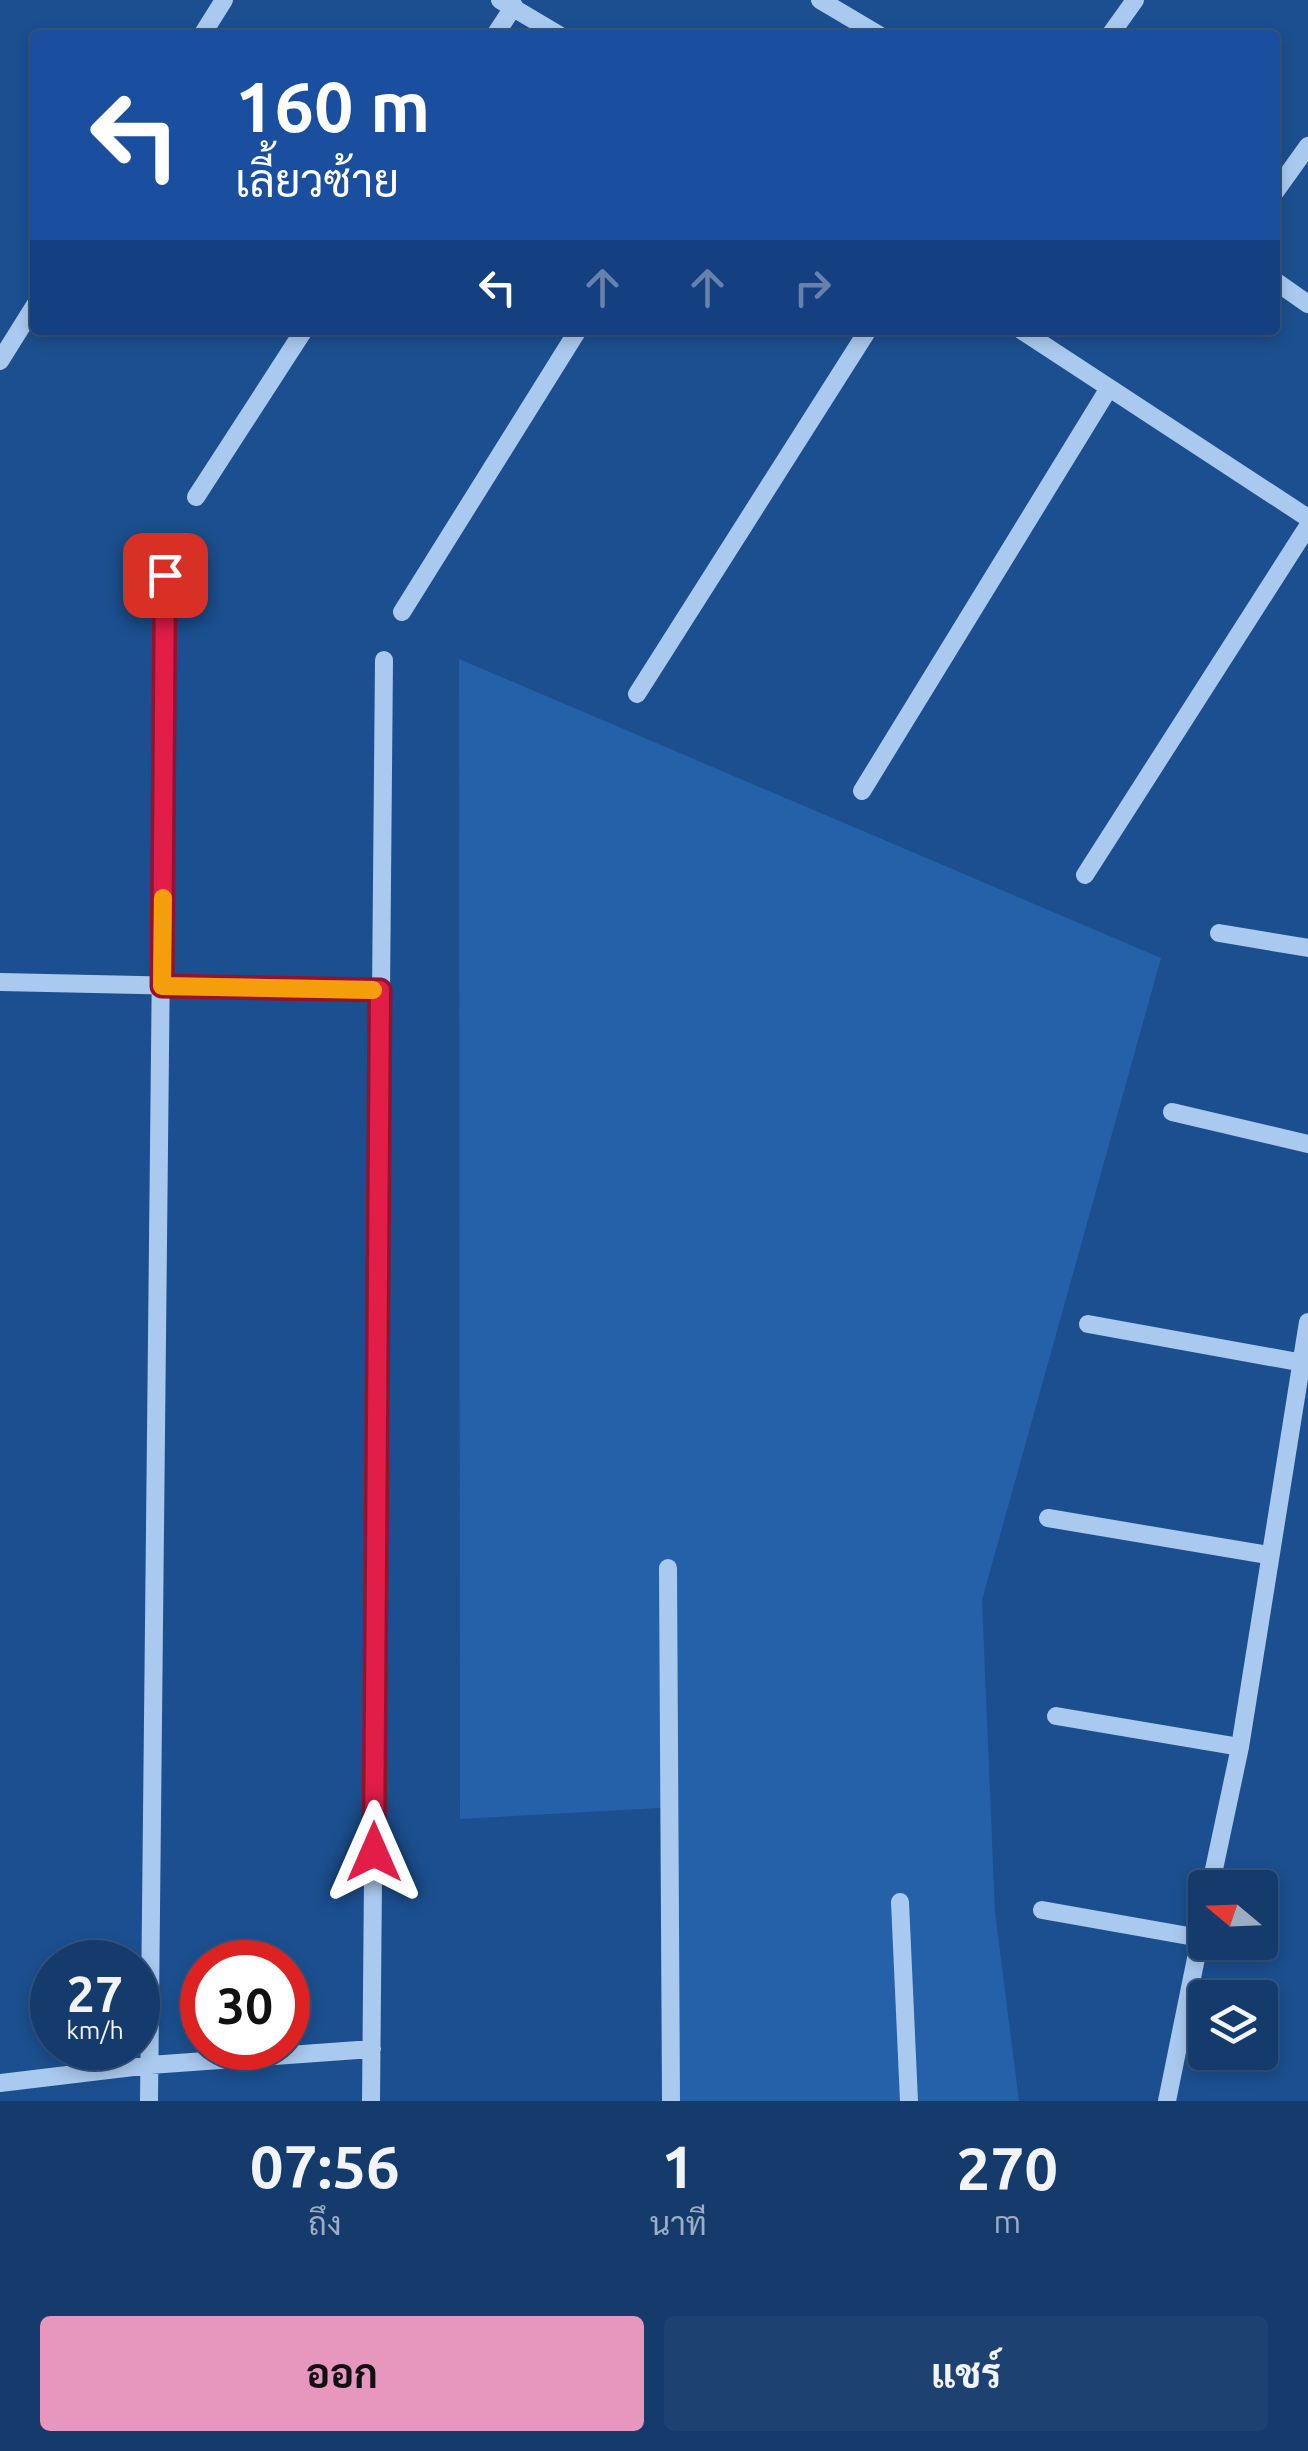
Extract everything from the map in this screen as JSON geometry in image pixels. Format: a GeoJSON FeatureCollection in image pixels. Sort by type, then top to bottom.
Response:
{"type":"FeatureCollection","features":[{"type":"Feature","properties":{"kind":"street"},"geometry":{"type":"LineString","coordinates":[[205,30],[224,0]]}},
{"type":"Feature","properties":{"kind":"street"},"geometry":{"type":"LineString","coordinates":[[1114,30],[1135,0]]}},
{"type":"Feature","properties":{"kind":"street"},"geometry":{"type":"LineString","coordinates":[[497,30],[507,3],[551,30]]}},
{"type":"Feature","properties":{"kind":"street"},"geometry":{"type":"LineString","coordinates":[[833,3],[871,30]]}},
{"type":"Feature","properties":{"kind":"street"},"geometry":{"type":"LineString","coordinates":[[1280,185],[1308,146]]}},
{"type":"Feature","properties":{"kind":"street"},"geometry":{"type":"LineString","coordinates":[[1280,284],[1308,304]]}},
{"type":"Feature","properties":{"kind":"street"},"geometry":{"type":"LineString","coordinates":[[0,361],[30,312]]}},
{"type":"Feature","properties":{"kind":"street"},"geometry":{"type":"LineString","coordinates":[[196,497],[301,335]]}},
{"type":"Feature","properties":{"kind":"street"},"geometry":{"type":"LineString","coordinates":[[402,612],[575,335]]}},
{"type":"Feature","properties":{"kind":"street"},"geometry":{"type":"LineString","coordinates":[[637,694],[865,335]]}},
{"type":"Feature","properties":{"kind":"street"},"geometry":{"type":"LineString","coordinates":[[1029,335],[1308,518]]}},
{"type":"Feature","properties":{"kind":"street"},"geometry":{"type":"LineString","coordinates":[[862,792],[1109,388]]}},
{"type":"Feature","properties":{"kind":"street"},"geometry":{"type":"LineString","coordinates":[[1085,875],[1308,526]]}},
{"type":"Feature","properties":{"kind":"street"},"geometry":{"type":"LineString","coordinates":[[151,1940],[165,575]]}},
{"type":"Feature","properties":{"kind":"street"},"geometry":{"type":"LineString","coordinates":[[371,2101],[384,660]]}},
{"type":"Feature","properties":{"kind":"street"},"geometry":{"type":"LineString","coordinates":[[1219,934],[1308,948]]}},
{"type":"Feature","properties":{"kind":"street"},"geometry":{"type":"LineString","coordinates":[[0,982],[380,990]]}},
{"type":"Feature","properties":{"kind":"street"},"geometry":{"type":"LineString","coordinates":[[1172,1112],[1308,1144]]}},
{"type":"Feature","properties":{"kind":"street"},"geometry":{"type":"LineString","coordinates":[[1214,1870],[1240,1747],[1298,1362],[1308,1322]]}},
{"type":"Feature","properties":{"kind":"street"},"geometry":{"type":"LineString","coordinates":[[1088,1324],[1298,1362]]}},
{"type":"Feature","properties":{"kind":"street"},"geometry":{"type":"LineString","coordinates":[[1048,1518],[1268,1555]]}},
{"type":"Feature","properties":{"kind":"street"},"geometry":{"type":"LineString","coordinates":[[668,1568],[671,2101]]}},
{"type":"Feature","properties":{"kind":"street"},"geometry":{"type":"LineString","coordinates":[[1056,1716],[1240,1747]]}},
{"type":"Feature","properties":{"kind":"street"},"geometry":{"type":"LineString","coordinates":[[900,1902],[909,2101]]}},
{"type":"Feature","properties":{"kind":"street"},"geometry":{"type":"LineString","coordinates":[[1042,1910],[1188,1936]]}},
{"type":"Feature","properties":{"kind":"street"},"geometry":{"type":"LineString","coordinates":[[1166,2101],[1195,1960]]}},
{"type":"Feature","properties":{"kind":"street"},"geometry":{"type":"LineString","coordinates":[[160,2064],[372,2048]]}},
{"type":"Feature","properties":{"kind":"street"},"geometry":{"type":"LineString","coordinates":[[0,2082],[106,2070]]}},
{"type":"Feature","properties":{"kind":"street"},"geometry":{"type":"LineString","coordinates":[[149,2101],[150,2070]]}},
{"type":"Feature","properties":{"kind":"shaded area"},"geometry":{"type":"Polygon","coordinates":[[[459,659],[1161,958],[982,1600],[995,1912],[1019,2101],[671,2101],[678,1807],[460,1819],[459,659]]]}},
{"type":"Feature","properties":{"kind":"slow traffic"},"geometry":{"type":"LineString","coordinates":[[163,898],[162,986],[373,990]]}},
{"type":"Feature","properties":{"kind":"route"},"geometry":{"type":"LineString","coordinates":[[165,575],[162,986],[380,990],[374,1852]]}}]}
